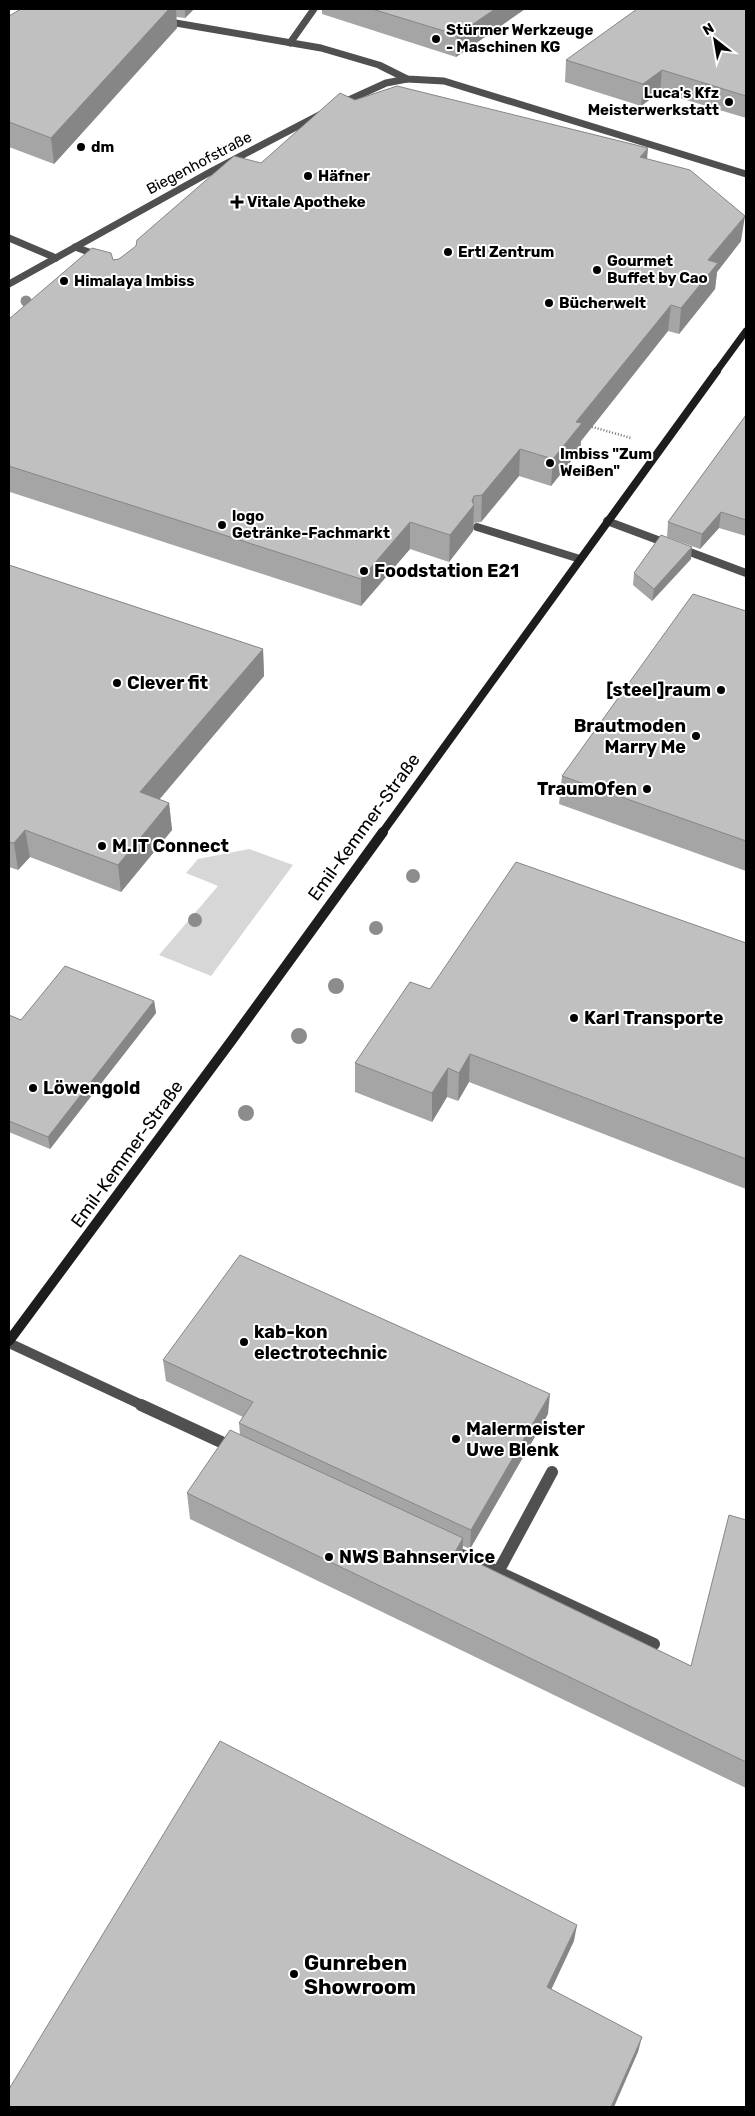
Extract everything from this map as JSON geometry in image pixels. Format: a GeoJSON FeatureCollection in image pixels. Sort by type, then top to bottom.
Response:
{"type":"FeatureCollection","features":[{"type":"Feature","properties":{"kind":"street"},"geometry":{"type":"LineString","coordinates":[[290,43],[314,9]]}},
{"type":"Feature","properties":{"kind":"street"},"geometry":{"type":"LineString","coordinates":[[155,19],[321,48],[379,65],[407,79],[444,81],[746,174]]}},
{"type":"Feature","properties":{"kind":"street","name":"Biegenhofstraße"},"geometry":{"type":"LineString","coordinates":[[9,284],[212,171],[365,91],[386,83],[407,79]]}},
{"type":"Feature","properties":{"kind":"street"},"geometry":{"type":"LineString","coordinates":[[9,238],[56,258]]}},
{"type":"Feature","properties":{"kind":"street"},"geometry":{"type":"LineString","coordinates":[[75,247],[109,259]]}},
{"type":"Feature","properties":{"kind":"street","name":"Emil-Kemmer-Straße"},"geometry":{"type":"LineString","coordinates":[[9,1342],[232,1040],[746,331]]}},
{"type":"Feature","properties":{"kind":"street"},"geometry":{"type":"LineString","coordinates":[[607,521],[722,566],[746,573]]}},
{"type":"Feature","properties":{"kind":"street"},"geometry":{"type":"LineString","coordinates":[[477,527],[580,559]]}},
{"type":"Feature","properties":{"kind":"street"},"geometry":{"type":"LineString","coordinates":[[9,1342],[240,1451]]}},
{"type":"Feature","properties":{"kind":"street"},"geometry":{"type":"LineString","coordinates":[[498,1572],[552,1472]]}},
{"type":"Feature","properties":{"kind":"street"},"geometry":{"type":"LineString","coordinates":[[436,1543],[654,1644]]}},
{"type":"Feature","properties":{"kind":"path"},"geometry":{"type":"LineString","coordinates":[[588,426],[661,447]]}},
{"type":"Feature","properties":{"kind":"shaded area"},"geometry":{"type":"Polygon","coordinates":[[[249,849],[293,865],[211,976],[159,955],[218,886],[186,873],[198,859],[249,849]]]}},
{"type":"Feature","properties":{"kind":"building"},"geometry":{"type":"Polygon","coordinates":[[[21,9],[169,9],[51,138],[9,122],[9,16],[21,9]]]}},
{"type":"Feature","properties":{"kind":"building"},"geometry":{"type":"Polygon","coordinates":[[[372,9],[495,9],[457,35],[372,9]]]}},
{"type":"Feature","properties":{"kind":"building"},"geometry":{"type":"Polygon","coordinates":[[[637,9],[746,9],[746,96],[662,70],[643,84],[566,60],[637,9]]]}},
{"type":"Feature","properties":{"kind":"building"},"geometry":{"type":"Polygon","coordinates":[[[397,86],[648,148],[640,157],[690,170],[745,216],[708,260],[718,263],[681,308],[671,305],[576,422],[582,423],[553,459],[520,449],[482,495],[474,496],[472,501],[474,505],[450,535],[410,522],[361,579],[9,466],[9,319],[92,248],[111,253],[113,260],[119,259],[136,246],[137,240],[234,156],[261,163],[340,93],[355,100],[397,86]]]}},
{"type":"Feature","properties":{"kind":"building"},"geometry":{"type":"Polygon","coordinates":[[[746,415],[746,520],[721,512],[702,534],[668,522],[746,415]]]}},
{"type":"Feature","properties":{"kind":"building"},"geometry":{"type":"Polygon","coordinates":[[[661,535],[692,547],[654,589],[634,573],[661,535]]]}},
{"type":"Feature","properties":{"kind":"building"},"geometry":{"type":"Polygon","coordinates":[[[9,565],[263,649],[140,792],[169,803],[118,865],[25,830],[14,843],[9,842],[9,565]]]}},
{"type":"Feature","properties":{"kind":"building"},"geometry":{"type":"Polygon","coordinates":[[[693,594],[746,611],[746,841],[562,776],[693,594]]]}},
{"type":"Feature","properties":{"kind":"building"},"geometry":{"type":"Polygon","coordinates":[[[516,862],[746,943],[746,1159],[470,1054],[459,1073],[448,1068],[432,1093],[355,1063],[410,982],[430,989],[516,862]]]}},
{"type":"Feature","properties":{"kind":"building"},"geometry":{"type":"Polygon","coordinates":[[[65,966],[154,1001],[48,1137],[9,1121],[9,1015],[21,1020],[65,966]]]}},
{"type":"Feature","properties":{"kind":"building"},"geometry":{"type":"Polygon","coordinates":[[[240,1255],[550,1394],[471,1530],[239,1423],[253,1402],[163,1360],[240,1255]]]}},
{"type":"Feature","properties":{"kind":"building"},"geometry":{"type":"Polygon","coordinates":[[[230,1430],[463,1538],[455,1552],[691,1666],[729,1515],[746,1520],[746,1762],[187,1493],[230,1430]]]}},
{"type":"Feature","properties":{"kind":"building"},"geometry":{"type":"Polygon","coordinates":[[[220,1741],[577,1925],[547,1987],[642,2037],[611,2107],[9,2107],[9,2089],[220,1741]]]}},
{"type":"Feature","properties":{"kind":"place","name":"Stürmer Werkzeuge - Maschinen KG"},"geometry":{"type":"Point","coordinates":[436,39]}},
{"type":"Feature","properties":{"kind":"place","name":"Luca's Kfz Meisterwerkstatt"},"geometry":{"type":"Point","coordinates":[729,102]}},
{"type":"Feature","properties":{"kind":"place","name":"dm"},"geometry":{"type":"Point","coordinates":[81,147]}},
{"type":"Feature","properties":{"kind":"place","name":"Häfner"},"geometry":{"type":"Point","coordinates":[308,176]}},
{"type":"Feature","properties":{"kind":"place","name":"Vitale Apotheke"},"geometry":{"type":"Point","coordinates":[237,202]}},
{"type":"Feature","properties":{"kind":"place","name":"Ertl Zentrum"},"geometry":{"type":"Point","coordinates":[448,252]}},
{"type":"Feature","properties":{"kind":"place","name":"Gourmet Buffet by Cao"},"geometry":{"type":"Point","coordinates":[597,270]}},
{"type":"Feature","properties":{"kind":"place","name":"Himalaya Imbiss"},"geometry":{"type":"Point","coordinates":[64,281]}},
{"type":"Feature","properties":{"kind":"place","name":"Bücherwelt"},"geometry":{"type":"Point","coordinates":[549,303]}},
{"type":"Feature","properties":{"kind":"place","name":"Imbiss \"Zum Weißen\""},"geometry":{"type":"Point","coordinates":[550,463]}},
{"type":"Feature","properties":{"kind":"place","name":"logo Getränke-Fachmarkt"},"geometry":{"type":"Point","coordinates":[222,525]}},
{"type":"Feature","properties":{"kind":"place","name":"Foodstation E21"},"geometry":{"type":"Point","coordinates":[364,571]}},
{"type":"Feature","properties":{"kind":"place","name":"Clever fit"},"geometry":{"type":"Point","coordinates":[117,683]}},
{"type":"Feature","properties":{"kind":"place","name":"[steel]raum"},"geometry":{"type":"Point","coordinates":[721,690]}},
{"type":"Feature","properties":{"kind":"place","name":"Brautmoden Marry Me"},"geometry":{"type":"Point","coordinates":[696,736]}},
{"type":"Feature","properties":{"kind":"place","name":"TraumOfen"},"geometry":{"type":"Point","coordinates":[647,789]}},
{"type":"Feature","properties":{"kind":"place","name":"M.IT Connect"},"geometry":{"type":"Point","coordinates":[102,846]}},
{"type":"Feature","properties":{"kind":"place","name":"Karl Transporte"},"geometry":{"type":"Point","coordinates":[574,1018]}},
{"type":"Feature","properties":{"kind":"place","name":"Löwengold"},"geometry":{"type":"Point","coordinates":[33,1088]}},
{"type":"Feature","properties":{"kind":"place","name":"kab-kon electrotechnic"},"geometry":{"type":"Point","coordinates":[244,1342]}},
{"type":"Feature","properties":{"kind":"place","name":"Malermeister Uwe Blenk"},"geometry":{"type":"Point","coordinates":[456,1439]}},
{"type":"Feature","properties":{"kind":"place","name":"NWS Bahnservice"},"geometry":{"type":"Point","coordinates":[329,1557]}},
{"type":"Feature","properties":{"kind":"place","name":"Gunreben Showroom"},"geometry":{"type":"Point","coordinates":[294,1974]}}]}
